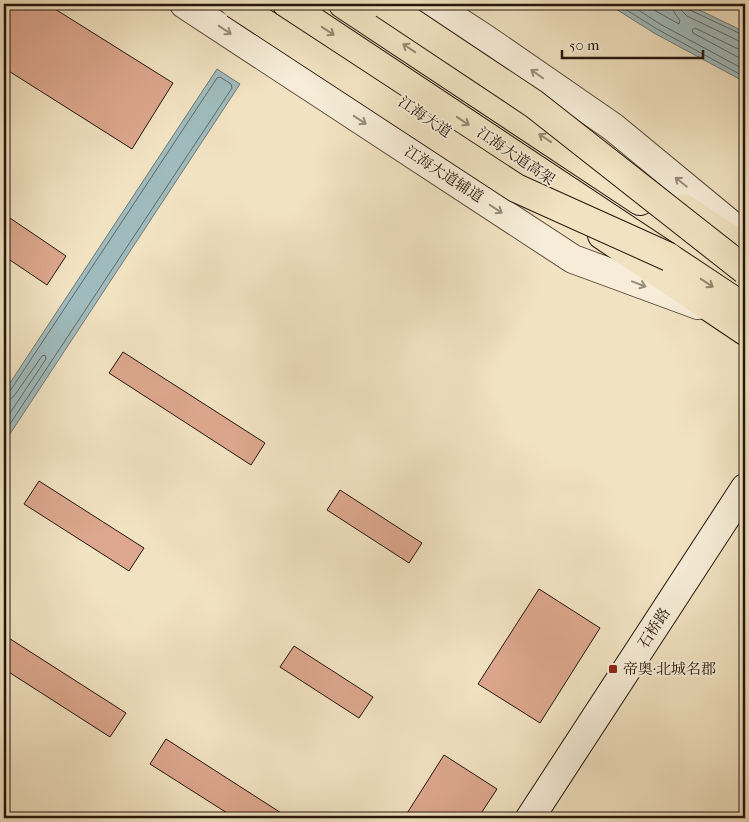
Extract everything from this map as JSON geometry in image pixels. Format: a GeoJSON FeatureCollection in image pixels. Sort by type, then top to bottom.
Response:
{"type":"FeatureCollection","features":[{"type":"Feature","properties":{"kind":"main road"},"geometry":{"type":"LineString","coordinates":[[235,4],[516,188],[669,257]]}},
{"type":"Feature","properties":{"kind":"main road","name":"江海大道"},"geometry":{"type":"LineString","coordinates":[[255,4],[732,311],[745,331]]}},
{"type":"Feature","properties":{"kind":"main road","name":"江海大道高架"},"geometry":{"type":"LineString","coordinates":[[287,4],[669,257],[732,311]]}},
{"type":"Feature","properties":{"kind":"main road","name":"江海大道高架"},"geometry":{"type":"LineString","coordinates":[[343,4],[745,271]]}},
{"type":"Feature","properties":{"kind":"main road"},"geometry":{"type":"LineString","coordinates":[[375,4],[745,249]]}},
{"type":"Feature","properties":{"kind":"main road"},"geometry":{"type":"LineString","coordinates":[[384,4],[534,104],[745,271]]}},
{"type":"Feature","properties":{"kind":"street","name":"江海大道辅道"},"geometry":{"type":"LineString","coordinates":[[184,4],[573,259],[732,311]]}},
{"type":"Feature","properties":{"kind":"street"},"geometry":{"type":"LineString","coordinates":[[432,4],[613,128],[745,236]]}},
{"type":"Feature","properties":{"kind":"street","name":"石桥路"},"geometry":{"type":"LineString","coordinates":[[530,818],[745,488]]}},
{"type":"Feature","properties":{"kind":"street","name":"石桥路"},"geometry":{"type":"LineString","coordinates":[[550,818],[745,518]]}},
{"type":"Feature","properties":{"kind":"water"},"geometry":{"type":"Polygon","coordinates":[[[608,4],[687,4],[745,32],[745,82],[654,33],[608,4]]]}},
{"type":"Feature","properties":{"kind":"water"},"geometry":{"type":"Polygon","coordinates":[[[217,69],[240,84],[4,443],[4,392],[217,69]]]}},
{"type":"Feature","properties":{"kind":"building"},"geometry":{"type":"Polygon","coordinates":[[[4,4],[47,4],[173,83],[132,149],[4,68],[4,4]]]}},
{"type":"Feature","properties":{"kind":"building"},"geometry":{"type":"Polygon","coordinates":[[[4,214],[66,256],[47,285],[4,256],[4,214]]]}},
{"type":"Feature","properties":{"kind":"building"},"geometry":{"type":"Polygon","coordinates":[[[123,352],[265,443],[251,465],[109,373],[123,352]]]}},
{"type":"Feature","properties":{"kind":"building"},"geometry":{"type":"Polygon","coordinates":[[[39,481],[144,548],[129,571],[24,504],[39,481]]]}},
{"type":"Feature","properties":{"kind":"building"},"geometry":{"type":"Polygon","coordinates":[[[340,490],[422,543],[409,563],[327,510],[340,490]]]}},
{"type":"Feature","properties":{"kind":"building"},"geometry":{"type":"Polygon","coordinates":[[[539,589],[600,628],[540,723],[478,684],[539,589]]]}},
{"type":"Feature","properties":{"kind":"building"},"geometry":{"type":"Polygon","coordinates":[[[4,635],[126,713],[110,737],[4,669],[4,635]]]}},
{"type":"Feature","properties":{"kind":"building"},"geometry":{"type":"Polygon","coordinates":[[[294,646],[373,697],[359,718],[280,667],[294,646]]]}},
{"type":"Feature","properties":{"kind":"building"},"geometry":{"type":"Polygon","coordinates":[[[166,739],[289,818],[235,818],[150,764],[166,739]]]}},
{"type":"Feature","properties":{"kind":"building"},"geometry":{"type":"Polygon","coordinates":[[[444,755],[497,789],[478,818],[404,818],[444,755]]]}},
{"type":"Feature","properties":{"kind":"place","name":"帝奥·北城名郡"},"geometry":{"type":"Point","coordinates":[613,669]}}]}
